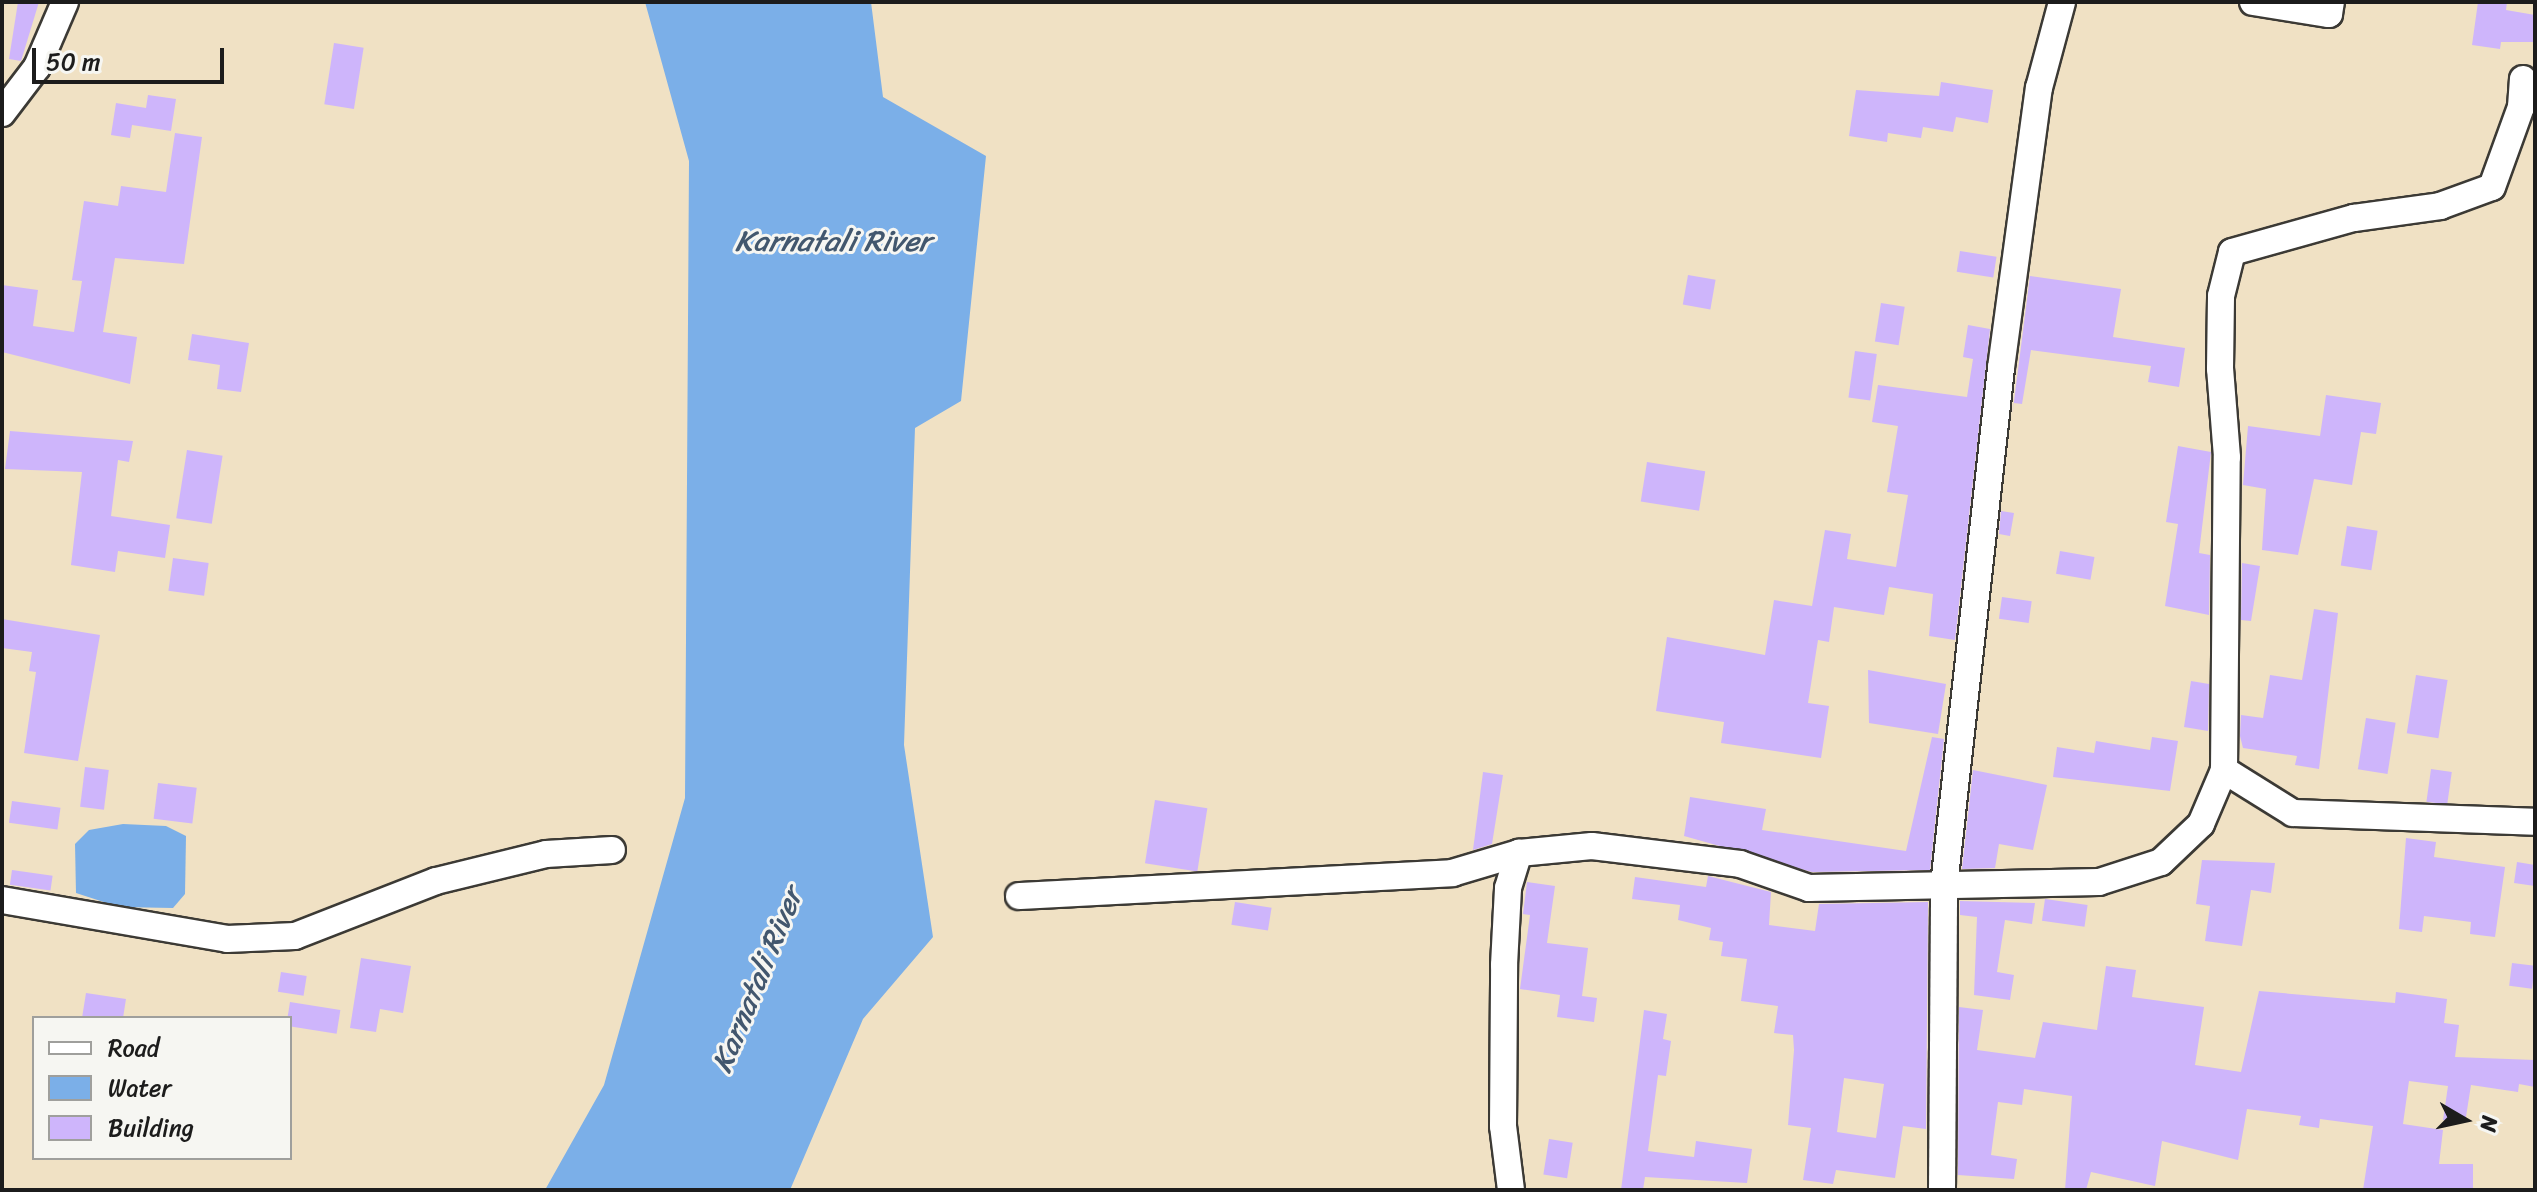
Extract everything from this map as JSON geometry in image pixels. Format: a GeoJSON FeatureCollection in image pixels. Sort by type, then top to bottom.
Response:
{"type":"FeatureCollection","features":[{"type":"Feature","properties":{"kind":"street"},"geometry":{"type":"LineString","coordinates":[[2,113],[37,67],[65,2]]}},
{"type":"Feature","properties":{"kind":"street"},"geometry":{"type":"LineString","coordinates":[[1942,1190],[1944,886],[2001,368],[2039,88],[2062,2]]}},
{"type":"Feature","properties":{"kind":"street"},"geometry":{"type":"LineString","coordinates":[[2253,2],[2329,14],[2331,2]]}},
{"type":"Feature","properties":{"kind":"street"},"geometry":{"type":"LineString","coordinates":[[1019,896],[1452,873],[1519,853],[1592,846],[1679,854],[1740,864],[1809,888],[2099,882],[2161,862],[2201,824],[2224,770],[2221,325],[2232,252],[2354,218],[2440,206],[2492,187],[2523,79]]}},
{"type":"Feature","properties":{"kind":"street"},"geometry":{"type":"LineString","coordinates":[[2224,770],[2293,813],[2535,822]]}},
{"type":"Feature","properties":{"kind":"street"},"geometry":{"type":"LineString","coordinates":[[2,900],[227,939],[295,936],[436,881],[546,854],[612,850]]}},
{"type":"Feature","properties":{"kind":"street"},"geometry":{"type":"LineString","coordinates":[[1511,1190],[1503,1126],[1504,965],[1508,888],[1519,853]]}},
{"type":"Feature","properties":{"kind":"water","name":"Karnatali River"},"geometry":{"type":"Polygon","coordinates":[[[645,2],[871,2],[883,97],[986,156],[961,401],[915,428],[904,745],[933,937],[863,1019],[790,1190],[545,1190],[604,1085],[685,798],[689,161],[645,2]]]}},
{"type":"Feature","properties":{"kind":"water"},"geometry":{"type":"Polygon","coordinates":[[[123,824],[166,826],[186,836],[185,894],[173,908],[119,907],[76,893],[75,844],[89,830],[123,824]]]}},
{"type":"Feature","properties":{"kind":"building"},"geometry":{"type":"Polygon","coordinates":[[[18,2],[39,2],[21,61],[9,59],[18,2]]]}},
{"type":"Feature","properties":{"kind":"building"},"geometry":{"type":"Polygon","coordinates":[[[2478,2],[2507,2],[2506,10],[2535,15],[2535,42],[2501,42],[2500,49],[2472,45],[2478,2]]]}},
{"type":"Feature","properties":{"kind":"building"},"geometry":{"type":"Polygon","coordinates":[[[334,43],[364,48],[354,109],[324,104],[334,43]]]}},
{"type":"Feature","properties":{"kind":"building"},"geometry":{"type":"Polygon","coordinates":[[[1941,82],[1993,90],[1988,123],[1956,117],[1953,132],[1923,127],[1921,138],[1888,133],[1887,142],[1849,136],[1856,90],[1939,96],[1941,82]]]}},
{"type":"Feature","properties":{"kind":"building"},"geometry":{"type":"Polygon","coordinates":[[[148,95],[176,99],[171,131],[132,125],[130,138],[111,135],[116,103],[146,108],[148,95]]]}},
{"type":"Feature","properties":{"kind":"building"},"geometry":{"type":"Polygon","coordinates":[[[175,133],[202,137],[184,264],[115,258],[103,332],[137,337],[130,384],[2,352],[2,285],[38,290],[33,326],[74,332],[82,281],[72,280],[84,201],[118,206],[121,186],[166,192],[175,133]]]}},
{"type":"Feature","properties":{"kind":"building"},"geometry":{"type":"Polygon","coordinates":[[[1960,251],[1997,257],[1993,278],[1957,272],[1960,251]]]}},
{"type":"Feature","properties":{"kind":"building"},"geometry":{"type":"Polygon","coordinates":[[[1688,275],[1716,280],[1710,309],[1683,305],[1688,275]]]}},
{"type":"Feature","properties":{"kind":"building"},"geometry":{"type":"Polygon","coordinates":[[[2030,276],[2121,289],[2113,337],[2185,348],[2179,387],[2148,382],[2151,366],[2031,350],[2022,404],[2014,403],[2012,417],[2030,276]]]}},
{"type":"Feature","properties":{"kind":"building"},"geometry":{"type":"Polygon","coordinates":[[[1881,303],[1905,307],[1899,345],[1875,342],[1881,303]]]}},
{"type":"Feature","properties":{"kind":"building"},"geometry":{"type":"Polygon","coordinates":[[[1968,325],[1990,329],[1955,640],[1929,636],[1933,594],[1889,587],[1884,615],[1834,607],[1829,642],[1818,640],[1808,703],[1829,706],[1821,758],[1721,743],[1724,722],[1656,711],[1667,637],[1765,655],[1774,600],[1812,606],[1825,530],[1851,534],[1847,559],[1896,567],[1908,495],[1887,492],[1898,426],[1872,422],[1878,385],[1967,397],[1973,359],[1963,357],[1968,325]]]}},
{"type":"Feature","properties":{"kind":"building"},"geometry":{"type":"Polygon","coordinates":[[[192,334],[249,343],[241,392],[217,389],[220,365],[188,360],[192,334]]]}},
{"type":"Feature","properties":{"kind":"building"},"geometry":{"type":"Polygon","coordinates":[[[1855,351],[1877,354],[1870,401],[1848,398],[1855,351]]]}},
{"type":"Feature","properties":{"kind":"building"},"geometry":{"type":"Polygon","coordinates":[[[2326,395],[2381,403],[2376,434],[2361,432],[2352,485],[2314,479],[2298,555],[2262,550],[2266,489],[2243,485],[2248,426],[2320,436],[2326,395]]]}},
{"type":"Feature","properties":{"kind":"building"},"geometry":{"type":"Polygon","coordinates":[[[10,431],[133,441],[129,462],[118,460],[111,516],[170,525],[165,558],[118,551],[115,572],[71,565],[82,472],[5,469],[10,431]]]}},
{"type":"Feature","properties":{"kind":"building"},"geometry":{"type":"Polygon","coordinates":[[[2178,446],[2211,452],[2199,553],[2210,555],[2209,615],[2165,606],[2178,524],[2166,522],[2178,446]]]}},
{"type":"Feature","properties":{"kind":"building"},"geometry":{"type":"Polygon","coordinates":[[[187,450],[223,456],[212,524],[176,518],[187,450]]]}},
{"type":"Feature","properties":{"kind":"building"},"geometry":{"type":"Polygon","coordinates":[[[1647,462],[1705,471],[1699,511],[1641,502],[1647,462]]]}},
{"type":"Feature","properties":{"kind":"building"},"geometry":{"type":"Polygon","coordinates":[[[2001,511],[2014,513],[2010,536],[1999,534],[2001,511]]]}},
{"type":"Feature","properties":{"kind":"building"},"geometry":{"type":"Polygon","coordinates":[[[2347,526],[2378,531],[2371,570],[2341,566],[2347,526]]]}},
{"type":"Feature","properties":{"kind":"building"},"geometry":{"type":"Polygon","coordinates":[[[2060,551],[2094,557],[2090,580],[2056,574],[2060,551]]]}},
{"type":"Feature","properties":{"kind":"building"},"geometry":{"type":"Polygon","coordinates":[[[173,558],[209,563],[204,596],[168,591],[173,558]]]}},
{"type":"Feature","properties":{"kind":"building"},"geometry":{"type":"Polygon","coordinates":[[[2242,563],[2260,566],[2251,621],[2241,620],[2242,563]]]}},
{"type":"Feature","properties":{"kind":"building"},"geometry":{"type":"Polygon","coordinates":[[[2002,597],[2032,601],[2029,623],[1999,619],[2002,597]]]}},
{"type":"Feature","properties":{"kind":"building"},"geometry":{"type":"Polygon","coordinates":[[[2314,609],[2338,613],[2319,769],[2295,765],[2297,756],[2243,748],[2240,736],[2241,715],[2263,718],[2270,675],[2302,680],[2314,609]]]}},
{"type":"Feature","properties":{"kind":"building"},"geometry":{"type":"Polygon","coordinates":[[[2,619],[100,635],[78,761],[24,753],[36,672],[29,671],[32,652],[2,648],[2,619]]]}},
{"type":"Feature","properties":{"kind":"building"},"geometry":{"type":"Polygon","coordinates":[[[1868,670],[1946,684],[1938,734],[1869,723],[1868,670]]]}},
{"type":"Feature","properties":{"kind":"building"},"geometry":{"type":"Polygon","coordinates":[[[2416,675],[2448,680],[2438,738],[2407,733],[2416,675]]]}},
{"type":"Feature","properties":{"kind":"building"},"geometry":{"type":"Polygon","coordinates":[[[2191,681],[2209,684],[2208,731],[2184,727],[2191,681]]]}},
{"type":"Feature","properties":{"kind":"building"},"geometry":{"type":"Polygon","coordinates":[[[2366,718],[2396,723],[2387,774],[2358,769],[2366,718]]]}},
{"type":"Feature","properties":{"kind":"building"},"geometry":{"type":"Polygon","coordinates":[[[1932,737],[1944,739],[1930,870],[1812,872],[1684,836],[1690,797],[1766,809],[1762,830],[1906,851],[1932,737]]]}},
{"type":"Feature","properties":{"kind":"building"},"geometry":{"type":"Polygon","coordinates":[[[2152,737],[2178,741],[2170,791],[2053,777],[2057,747],[2094,753],[2096,741],[2150,750],[2152,737]]]}},
{"type":"Feature","properties":{"kind":"building"},"geometry":{"type":"Polygon","coordinates":[[[85,767],[109,770],[104,810],[80,807],[85,767]]]}},
{"type":"Feature","properties":{"kind":"building"},"geometry":{"type":"Polygon","coordinates":[[[2431,769],[2452,772],[2447,805],[2426,802],[2431,769]]]}},
{"type":"Feature","properties":{"kind":"building"},"geometry":{"type":"Polygon","coordinates":[[[1973,770],[2047,785],[2033,850],[1999,844],[1995,868],[1962,869],[1973,770]]]}},
{"type":"Feature","properties":{"kind":"building"},"geometry":{"type":"Polygon","coordinates":[[[1483,772],[1503,775],[1492,844],[1473,850],[1483,772]]]}},
{"type":"Feature","properties":{"kind":"building"},"geometry":{"type":"Polygon","coordinates":[[[158,783],[197,788],[192,823],[154,819],[158,783]]]}},
{"type":"Feature","properties":{"kind":"building"},"geometry":{"type":"Polygon","coordinates":[[[1155,800],[1207,808],[1197,872],[1145,863],[1155,800]]]}},
{"type":"Feature","properties":{"kind":"building"},"geometry":{"type":"Polygon","coordinates":[[[12,801],[61,808],[57,830],[9,823],[12,801]]]}},
{"type":"Feature","properties":{"kind":"building"},"geometry":{"type":"Polygon","coordinates":[[[2406,838],[2436,842],[2434,857],[2505,867],[2495,937],[2470,934],[2471,922],[2424,916],[2422,932],[2399,929],[2406,838]]]}},
{"type":"Feature","properties":{"kind":"building"},"geometry":{"type":"Polygon","coordinates":[[[2202,860],[2275,863],[2271,893],[2251,890],[2242,946],[2205,941],[2210,906],[2196,904],[2202,860]]]}},
{"type":"Feature","properties":{"kind":"building"},"geometry":{"type":"Polygon","coordinates":[[[2517,862],[2535,865],[2535,886],[2514,883],[2517,862]]]}},
{"type":"Feature","properties":{"kind":"building"},"geometry":{"type":"Polygon","coordinates":[[[12,870],[53,876],[51,891],[10,885],[12,870]]]}},
{"type":"Feature","properties":{"kind":"building"},"geometry":{"type":"Polygon","coordinates":[[[1708,876],[1771,892],[1769,925],[1815,931],[1819,904],[1928,902],[1926,1129],[1903,1126],[1895,1178],[1836,1170],[1833,1184],[1803,1180],[1811,1128],[1788,1125],[1793,1035],[1774,1033],[1778,1006],[1741,1001],[1747,959],[1721,956],[1723,942],[1709,940],[1711,928],[1678,920],[1680,905],[1632,899],[1635,877],[1706,887],[1708,876]],[[1844,1078],[1837,1132],[1876,1138],[1884,1084],[1844,1078]]]}},
{"type":"Feature","properties":{"kind":"building"},"geometry":{"type":"Polygon","coordinates":[[[1527,882],[1555,886],[1547,943],[1588,948],[1582,996],[1597,998],[1594,1022],[1557,1017],[1560,995],[1520,989],[1530,915],[1523,914],[1527,882]]]}},
{"type":"Feature","properties":{"kind":"building"},"geometry":{"type":"Polygon","coordinates":[[[2045,899],[2088,905],[2085,927],[2042,921],[2045,899]]]}},
{"type":"Feature","properties":{"kind":"building"},"geometry":{"type":"Polygon","coordinates":[[[1960,901],[2035,903],[2032,924],[2005,920],[1997,972],[2014,975],[2010,1000],[1974,995],[1977,917],[1960,915],[1960,901]]]}},
{"type":"Feature","properties":{"kind":"building"},"geometry":{"type":"Polygon","coordinates":[[[1235,902],[1272,908],[1268,931],[1231,925],[1235,902]]]}},
{"type":"Feature","properties":{"kind":"building"},"geometry":{"type":"Polygon","coordinates":[[[361,958],[411,966],[403,1013],[380,1009],[376,1032],[350,1028],[361,958]]]}},
{"type":"Feature","properties":{"kind":"building"},"geometry":{"type":"Polygon","coordinates":[[[2512,963],[2535,966],[2532,989],[2509,986],[2512,963]]]}},
{"type":"Feature","properties":{"kind":"building"},"geometry":{"type":"Polygon","coordinates":[[[2106,966],[2136,970],[2132,997],[2204,1007],[2195,1065],[2241,1072],[2259,991],[2395,1003],[2396,992],[2447,999],[2444,1023],[2459,1025],[2455,1057],[2535,1060],[2535,1087],[2519,1084],[2518,1092],[2471,1085],[2465,1123],[2443,1120],[2448,1086],[2409,1081],[2403,1124],[2443,1130],[2439,1164],[2473,1164],[2473,1190],[2363,1190],[2373,1126],[2320,1119],[2319,1128],[2299,1125],[2301,1116],[2247,1109],[2238,1160],[2162,1141],[2155,1186],[2091,1172],[2086,1190],[2065,1190],[2072,1096],[2024,1089],[2022,1105],[1998,1102],[1991,1155],[2017,1159],[2014,1179],[1958,1175],[1959,1007],[1983,1010],[1977,1050],[2035,1058],[2043,1022],[2097,1030],[2106,966]]]}},
{"type":"Feature","properties":{"kind":"building"},"geometry":{"type":"Polygon","coordinates":[[[281,972],[307,976],[304,996],[278,992],[281,972]]]}},
{"type":"Feature","properties":{"kind":"building"},"geometry":{"type":"Polygon","coordinates":[[[86,993],[126,999],[123,1016],[82,1016],[86,993]]]}},
{"type":"Feature","properties":{"kind":"building"},"geometry":{"type":"Polygon","coordinates":[[[290,1002],[340,1010],[337,1034],[292,1027],[292,1016],[288,1016],[290,1002]]]}},
{"type":"Feature","properties":{"kind":"building"},"geometry":{"type":"Polygon","coordinates":[[[1644,1010],[1667,1014],[1663,1039],[1671,1041],[1666,1076],[1658,1075],[1648,1151],[1694,1157],[1696,1141],[1752,1149],[1747,1183],[1645,1177],[1643,1190],[1621,1190],[1644,1010]]]}},
{"type":"Feature","properties":{"kind":"building"},"geometry":{"type":"Polygon","coordinates":[[[1549,1139],[1573,1143],[1567,1178],[1543,1175],[1549,1139]]]}}]}
